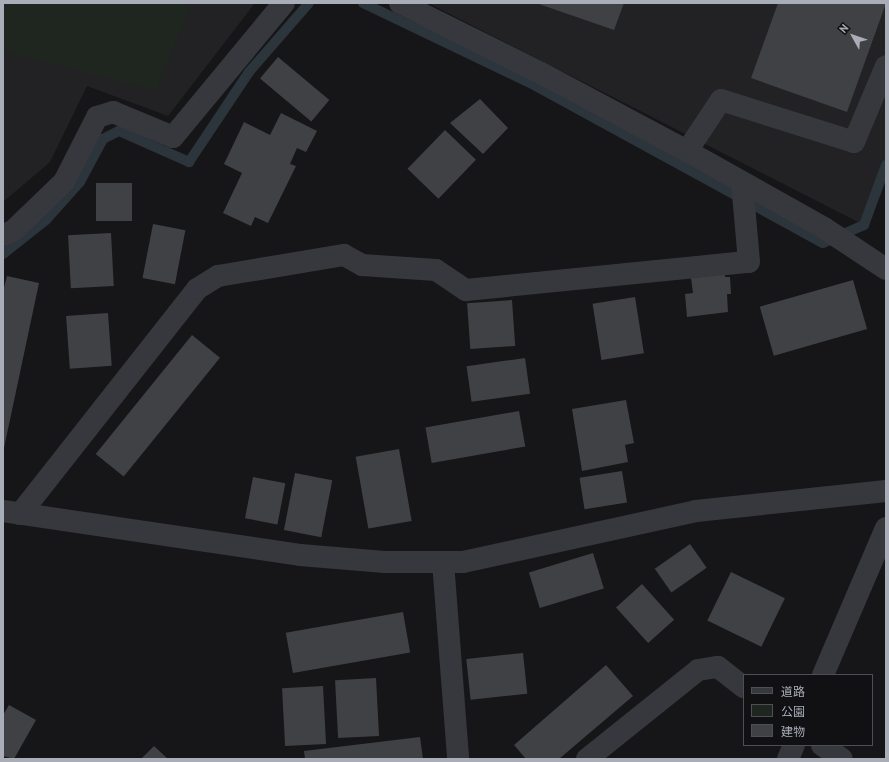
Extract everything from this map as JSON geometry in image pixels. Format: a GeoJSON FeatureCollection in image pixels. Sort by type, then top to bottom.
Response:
{"type":"FeatureCollection","features":[{"type":"Feature","properties":{"kind":"street"},"geometry":{"type":"LineString","coordinates":[[3,235],[13,231],[64,182],[97,117],[113,112],[173,137],[284,3]]}},
{"type":"Feature","properties":{"kind":"street"},"geometry":{"type":"LineString","coordinates":[[400,3],[541,73],[687,151],[824,228],[886,269]]}},
{"type":"Feature","properties":{"kind":"street"},"geometry":{"type":"LineString","coordinates":[[687,151],[721,100],[854,142],[886,66]]}},
{"type":"Feature","properties":{"kind":"street"},"geometry":{"type":"LineString","coordinates":[[12,513],[197,289],[218,276],[344,255],[362,265],[436,270],[466,290],[749,262],[742,182]]}},
{"type":"Feature","properties":{"kind":"street"},"geometry":{"type":"LineString","coordinates":[[12,513],[300,555],[385,562],[463,562],[696,511],[886,491]]}},
{"type":"Feature","properties":{"kind":"street"},"geometry":{"type":"LineString","coordinates":[[823,674],[886,528]]}},
{"type":"Feature","properties":{"kind":"street"},"geometry":{"type":"LineString","coordinates":[[443,562],[458,759]]}},
{"type":"Feature","properties":{"kind":"street"},"geometry":{"type":"LineString","coordinates":[[587,759],[698,670],[718,667],[743,685]]}},
{"type":"Feature","properties":{"kind":"street"},"geometry":{"type":"LineString","coordinates":[[788,759],[794,746]]}},
{"type":"Feature","properties":{"kind":"street"},"geometry":{"type":"LineString","coordinates":[[823,746],[842,759]]}},
{"type":"Feature","properties":{"kind":"shaded area"},"geometry":{"type":"Polygon","coordinates":[[[3,3],[255,3],[168,116],[87,86],[50,162],[3,202],[3,3]]]}},
{"type":"Feature","properties":{"kind":"shaded area"},"geometry":{"type":"Polygon","coordinates":[[[428,3],[886,3],[886,163],[864,225],[428,3]]]}},
{"type":"Feature","properties":{"kind":"green space"},"geometry":{"type":"Polygon","coordinates":[[[3,3],[192,3],[156,91],[3,51],[3,3]]]}},
{"type":"Feature","properties":{"kind":"building"},"geometry":{"type":"Polygon","coordinates":[[[536,3],[624,3],[614,30],[536,3]]]}},
{"type":"Feature","properties":{"kind":"building"},"geometry":{"type":"Polygon","coordinates":[[[778,3],[886,3],[847,112],[751,78],[778,3]]]}},
{"type":"Feature","properties":{"kind":"building"},"geometry":{"type":"Polygon","coordinates":[[[278,57],[329,100],[311,122],[260,78],[278,57]]]}},
{"type":"Feature","properties":{"kind":"building"},"geometry":{"type":"Polygon","coordinates":[[[480,99],[508,128],[483,154],[450,123],[480,99]]]}},
{"type":"Feature","properties":{"kind":"building"},"geometry":{"type":"Polygon","coordinates":[[[281,113],[317,131],[306,152],[297,148],[290,164],[296,166],[268,223],[255,217],[251,226],[223,213],[242,173],[224,164],[244,122],[270,135],[281,113]]]}},
{"type":"Feature","properties":{"kind":"building"},"geometry":{"type":"Polygon","coordinates":[[[445,130],[476,160],[438,199],[407,169],[445,130]]]}},
{"type":"Feature","properties":{"kind":"building"},"geometry":{"type":"Polygon","coordinates":[[[96,183],[132,183],[132,221],[96,221],[96,183]]]}},
{"type":"Feature","properties":{"kind":"building"},"geometry":{"type":"Polygon","coordinates":[[[153,224],[185,230],[175,284],[143,278],[153,224]]]}},
{"type":"Feature","properties":{"kind":"building"},"geometry":{"type":"Polygon","coordinates":[[[111,233],[114,286],[71,288],[68,235],[111,233]]]}},
{"type":"Feature","properties":{"kind":"building"},"geometry":{"type":"Polygon","coordinates":[[[725,274],[725,277],[730,277],[731,294],[727,294],[728,312],[687,317],[685,294],[693,293],[691,278],[725,274]]]}},
{"type":"Feature","properties":{"kind":"building"},"geometry":{"type":"Polygon","coordinates":[[[7,276],[39,283],[4,448],[3,291],[7,276]]]}},
{"type":"Feature","properties":{"kind":"building"},"geometry":{"type":"Polygon","coordinates":[[[853,280],[867,329],[774,356],[760,307],[853,280]]]}},
{"type":"Feature","properties":{"kind":"building"},"geometry":{"type":"Polygon","coordinates":[[[635,297],[644,353],[601,360],[593,304],[635,297]]]}},
{"type":"Feature","properties":{"kind":"building"},"geometry":{"type":"Polygon","coordinates":[[[512,300],[515,346],[470,349],[467,303],[512,300]]]}},
{"type":"Feature","properties":{"kind":"building"},"geometry":{"type":"Polygon","coordinates":[[[108,313],[112,366],[70,369],[66,316],[108,313]]]}},
{"type":"Feature","properties":{"kind":"building"},"geometry":{"type":"Polygon","coordinates":[[[192,335],[220,358],[124,477],[96,454],[192,335]]]}},
{"type":"Feature","properties":{"kind":"building"},"geometry":{"type":"Polygon","coordinates":[[[525,358],[530,394],[472,402],[467,366],[525,358]]]}},
{"type":"Feature","properties":{"kind":"building"},"geometry":{"type":"Polygon","coordinates":[[[626,400],[634,443],[625,445],[628,462],[582,471],[572,409],[626,400]]]}},
{"type":"Feature","properties":{"kind":"building"},"geometry":{"type":"Polygon","coordinates":[[[519,411],[525,446],[432,463],[425,427],[519,411]]]}},
{"type":"Feature","properties":{"kind":"building"},"geometry":{"type":"Polygon","coordinates":[[[399,449],[412,521],[368,529],[356,457],[399,449]]]}},
{"type":"Feature","properties":{"kind":"building"},"geometry":{"type":"Polygon","coordinates":[[[622,471],[627,503],[585,509],[580,478],[622,471]]]}},
{"type":"Feature","properties":{"kind":"building"},"geometry":{"type":"Polygon","coordinates":[[[295,473],[332,480],[321,537],[284,530],[295,473]]]}},
{"type":"Feature","properties":{"kind":"building"},"geometry":{"type":"Polygon","coordinates":[[[253,477],[285,483],[277,525],[245,518],[253,477]]]}},
{"type":"Feature","properties":{"kind":"building"},"geometry":{"type":"Polygon","coordinates":[[[690,544],[707,568],[671,592],[655,569],[690,544]]]}},
{"type":"Feature","properties":{"kind":"building"},"geometry":{"type":"Polygon","coordinates":[[[593,553],[604,588],[540,608],[529,573],[593,553]]]}},
{"type":"Feature","properties":{"kind":"building"},"geometry":{"type":"Polygon","coordinates":[[[731,572],[785,598],[761,647],[707,621],[731,572]]]}},
{"type":"Feature","properties":{"kind":"building"},"geometry":{"type":"Polygon","coordinates":[[[642,584],[674,620],[648,643],[616,607],[642,584]]]}},
{"type":"Feature","properties":{"kind":"building"},"geometry":{"type":"Polygon","coordinates":[[[403,612],[410,652],[293,673],[286,633],[403,612]]]}},
{"type":"Feature","properties":{"kind":"building"},"geometry":{"type":"Polygon","coordinates":[[[523,653],[527,694],[471,700],[466,659],[523,653]]]}},
{"type":"Feature","properties":{"kind":"building"},"geometry":{"type":"Polygon","coordinates":[[[606,665],[633,696],[559,759],[526,759],[514,745],[606,665]]]}},
{"type":"Feature","properties":{"kind":"building"},"geometry":{"type":"Polygon","coordinates":[[[376,678],[379,736],[338,738],[335,680],[376,678]]]}},
{"type":"Feature","properties":{"kind":"building"},"geometry":{"type":"Polygon","coordinates":[[[323,686],[326,744],[285,746],[282,688],[323,686]]]}},
{"type":"Feature","properties":{"kind":"building"},"geometry":{"type":"Polygon","coordinates":[[[9,705],[36,720],[14,759],[3,756],[3,715],[9,705]]]}},
{"type":"Feature","properties":{"kind":"building"},"geometry":{"type":"Polygon","coordinates":[[[420,737],[423,759],[305,759],[304,751],[420,737]]]}},
{"type":"Feature","properties":{"kind":"building"},"geometry":{"type":"Polygon","coordinates":[[[154,746],[168,759],[141,759],[154,746]]]}},
{"type":"Feature","properties":{"kind":"waterway"},"geometry":{"type":"LineString","coordinates":[[3,254],[46,220],[80,182],[103,139],[119,131],[189,162],[249,72],[309,3]]}},
{"type":"Feature","properties":{"kind":"waterway"},"geometry":{"type":"LineString","coordinates":[[363,3],[536,86],[823,243],[864,225],[886,165]]}}]}
